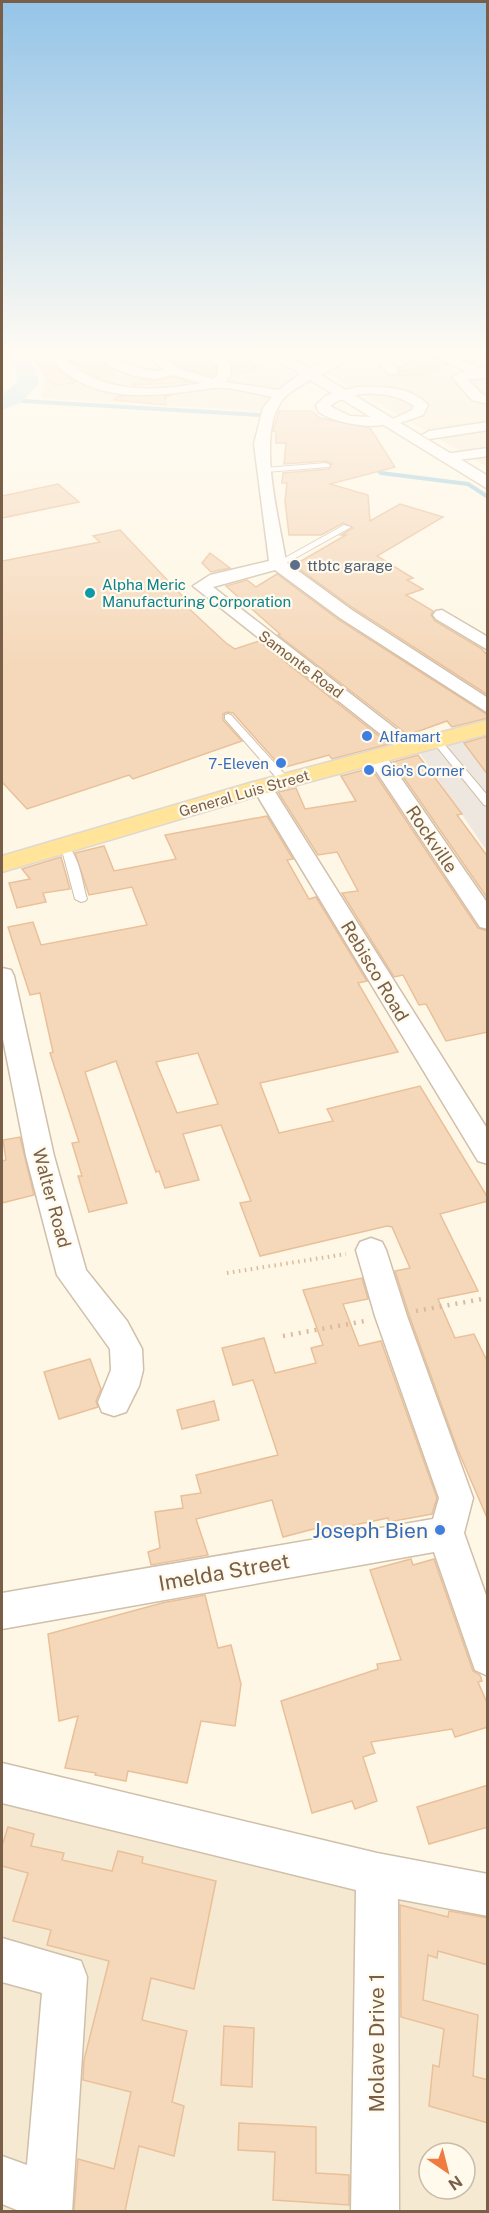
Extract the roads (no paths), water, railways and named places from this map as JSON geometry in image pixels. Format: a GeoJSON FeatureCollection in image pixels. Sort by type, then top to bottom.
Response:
{"type":"FeatureCollection","features":[{"type":"Feature","properties":{"kind":"main road"},"geometry":{"type":"LineString","coordinates":[[465,457],[486,479]]}},
{"type":"Feature","properties":{"kind":"main road"},"geometry":{"type":"LineString","coordinates":[[445,459],[486,479]]}},
{"type":"Feature","properties":{"kind":"main road","name":"General Luis Street"},"geometry":{"type":"LineString","coordinates":[[2,864],[274,784],[488,727]]}},
{"type":"Feature","properties":{"kind":"street"},"geometry":{"type":"LineString","coordinates":[[263,457],[279,564],[346,614],[488,707]]}},
{"type":"Feature","properties":{"kind":"street"},"geometry":{"type":"LineString","coordinates":[[445,459],[456,457]]}},
{"type":"Feature","properties":{"kind":"street","name":"Samonte Road"},"geometry":{"type":"LineString","coordinates":[[279,564],[216,579],[201,586],[409,747]]}},
{"type":"Feature","properties":{"kind":"street"},"geometry":{"type":"LineString","coordinates":[[442,615],[488,645]]}},
{"type":"Feature","properties":{"kind":"street","name":"Rockville"},"geometry":{"type":"LineString","coordinates":[[376,756],[488,922]]}},
{"type":"Feature","properties":{"kind":"street","name":"Rebisco Road"},"geometry":{"type":"LineString","coordinates":[[274,784],[488,1154]]}},
{"type":"Feature","properties":{"kind":"street","name":"Walter Road"},"geometry":{"type":"LineString","coordinates":[[2,976],[40,1156],[72,1275],[116,1330],[126,1349],[127,1370],[123,1386],[114,1402]]}},
{"type":"Feature","properties":{"kind":"street"},"geometry":{"type":"LineString","coordinates":[[371,1250],[391,1316],[456,1498],[446,1533],[488,1658]]}},
{"type":"Feature","properties":{"kind":"street","name":"Imelda Street"},"geometry":{"type":"LineString","coordinates":[[2,1611],[446,1533]]}},
{"type":"Feature","properties":{"kind":"street"},"geometry":{"type":"LineString","coordinates":[[2,1783],[377,1874],[488,1895]]}},
{"type":"Feature","properties":{"kind":"street","name":"Molave Drive 1"},"geometry":{"type":"LineString","coordinates":[[375,2211],[377,1874]]}},
{"type":"Feature","properties":{"kind":"street"},"geometry":{"type":"LineString","coordinates":[[2,1960],[65,1977],[48,2204],[2,2180]]}},
{"type":"Feature","properties":{"kind":"lane"},"geometry":{"type":"LineString","coordinates":[[265,470],[326,465]]}},
{"type":"Feature","properties":{"kind":"lane"},"geometry":{"type":"LineString","coordinates":[[279,564],[347,527]]}},
{"type":"Feature","properties":{"kind":"lane"},"geometry":{"type":"LineString","coordinates":[[228,717],[274,784]]}},
{"type":"Feature","properties":{"kind":"lane"},"geometry":{"type":"LineString","coordinates":[[436,740],[488,803]]}},
{"type":"Feature","properties":{"kind":"lane"},"geometry":{"type":"LineString","coordinates":[[62,846],[68,853],[81,899]]}},
{"type":"Feature","properties":{"kind":"waterway"},"geometry":{"type":"LineString","coordinates":[[371,464],[381,473],[468,484],[488,497]]}},
{"type":"Feature","properties":{"kind":"place","name":"ttbtc garage"},"geometry":{"type":"Point","coordinates":[295,565]}},
{"type":"Feature","properties":{"kind":"place","name":"Alpha Meric Manufacturing Corporation"},"geometry":{"type":"Point","coordinates":[90,593]}},
{"type":"Feature","properties":{"kind":"place","name":"Alfamart"},"geometry":{"type":"Point","coordinates":[367,736]}},
{"type":"Feature","properties":{"kind":"place","name":"7-Eleven"},"geometry":{"type":"Point","coordinates":[281,763]}},
{"type":"Feature","properties":{"kind":"place","name":"Gio's Corner"},"geometry":{"type":"Point","coordinates":[369,770]}},
{"type":"Feature","properties":{"kind":"place","name":"Joseph Bien"},"geometry":{"type":"Point","coordinates":[440,1530]}}]}
